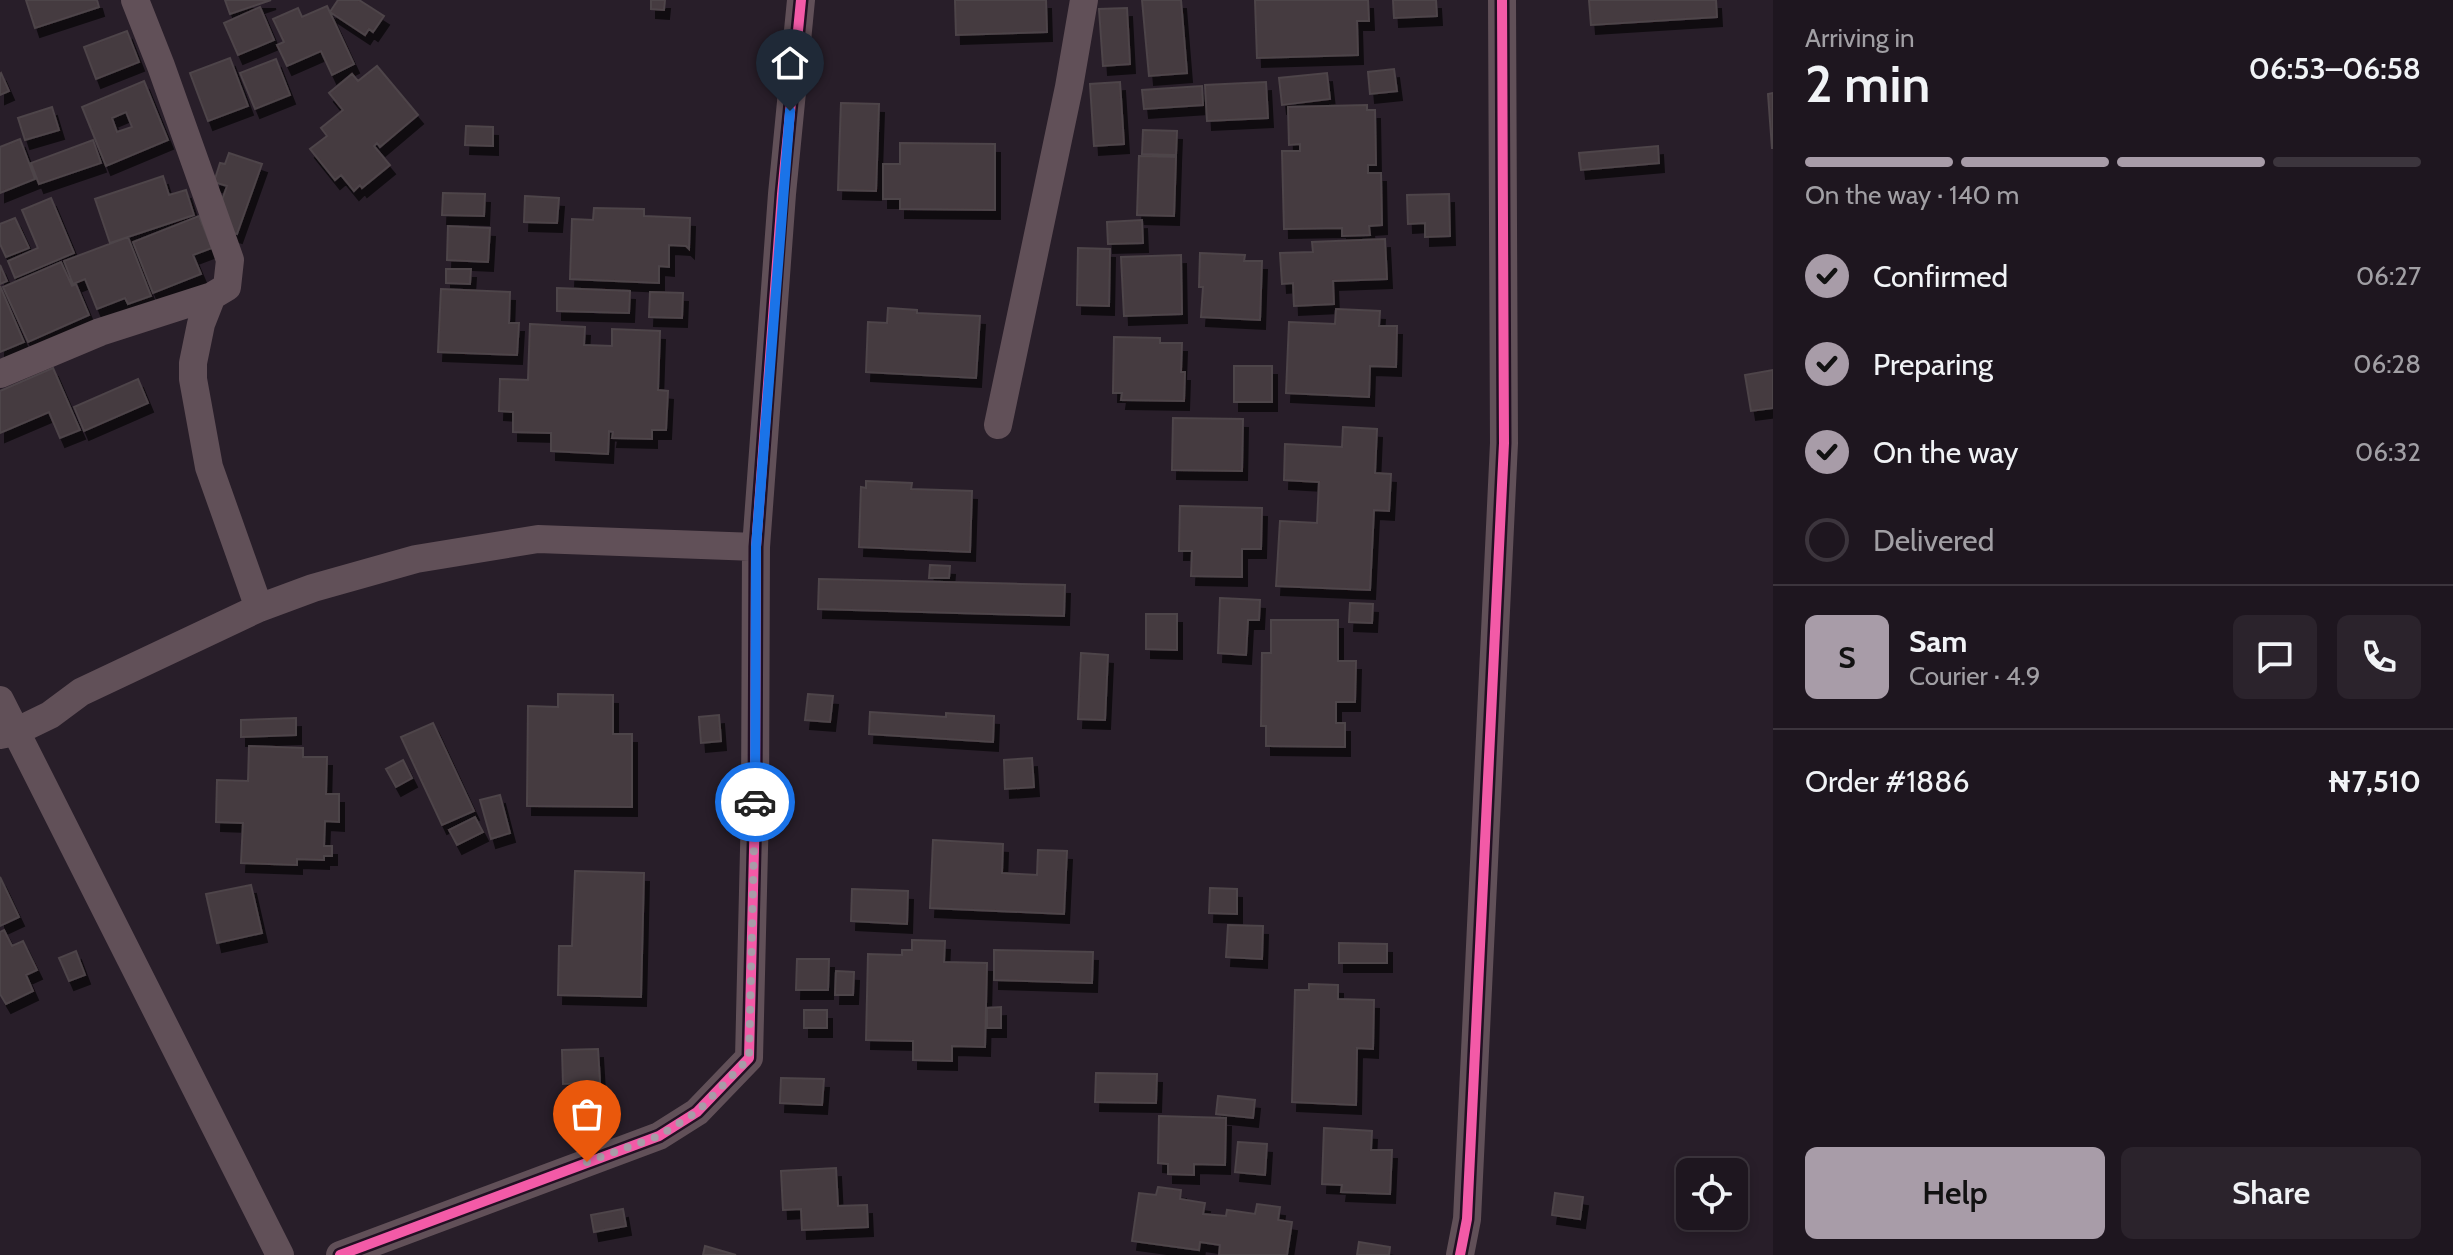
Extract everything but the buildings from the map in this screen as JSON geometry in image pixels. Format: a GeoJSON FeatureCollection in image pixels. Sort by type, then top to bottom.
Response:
{"type":"FeatureCollection","features":[{"type":"Feature","properties":{"kind":"street"},"geometry":{"type":"LineString","coordinates":[[0,374],[100,332],[212,296],[227,287],[230,260],[135,0]]}},
{"type":"Feature","properties":{"kind":"street"},"geometry":{"type":"LineString","coordinates":[[340,1255],[659,1136],[697,1112],[749,1058],[755,808],[756,547],[782,194],[801,0]]}},
{"type":"Feature","properties":{"kind":"street"},"geometry":{"type":"LineString","coordinates":[[998,425],[1069,87],[1084,0]]}},
{"type":"Feature","properties":{"kind":"street"},"geometry":{"type":"LineString","coordinates":[[1460,1255],[1467,1219],[1504,443],[1502,0]]}},
{"type":"Feature","properties":{"kind":"street"},"geometry":{"type":"LineString","coordinates":[[212,296],[201,324],[193,379],[209,467],[259,608]]}},
{"type":"Feature","properties":{"kind":"street"},"geometry":{"type":"LineString","coordinates":[[8,734],[50,715],[81,692],[259,608],[313,588],[416,559],[538,539],[756,547]]}},
{"type":"Feature","properties":{"kind":"street"},"geometry":{"type":"LineString","coordinates":[[0,700],[8,734],[280,1255]]}},
{"type":"Feature","properties":{"kind":"cycle path"},"geometry":{"type":"LineString","coordinates":[[340,1255],[659,1136],[697,1112],[749,1058],[755,808],[756,547],[782,194],[801,0]]}},
{"type":"Feature","properties":{"kind":"cycle path"},"geometry":{"type":"LineString","coordinates":[[1460,1255],[1467,1219],[1504,443],[1502,0]]}},
{"type":"Feature","properties":{"kind":"way so far"},"geometry":{"type":"LineString","coordinates":[[587,1162],[659,1136],[697,1112],[749,1058],[755,802]]}},
{"type":"Feature","properties":{"kind":"route"},"geometry":{"type":"LineString","coordinates":[[755,802],[756,547],[790,111]]}}]}
